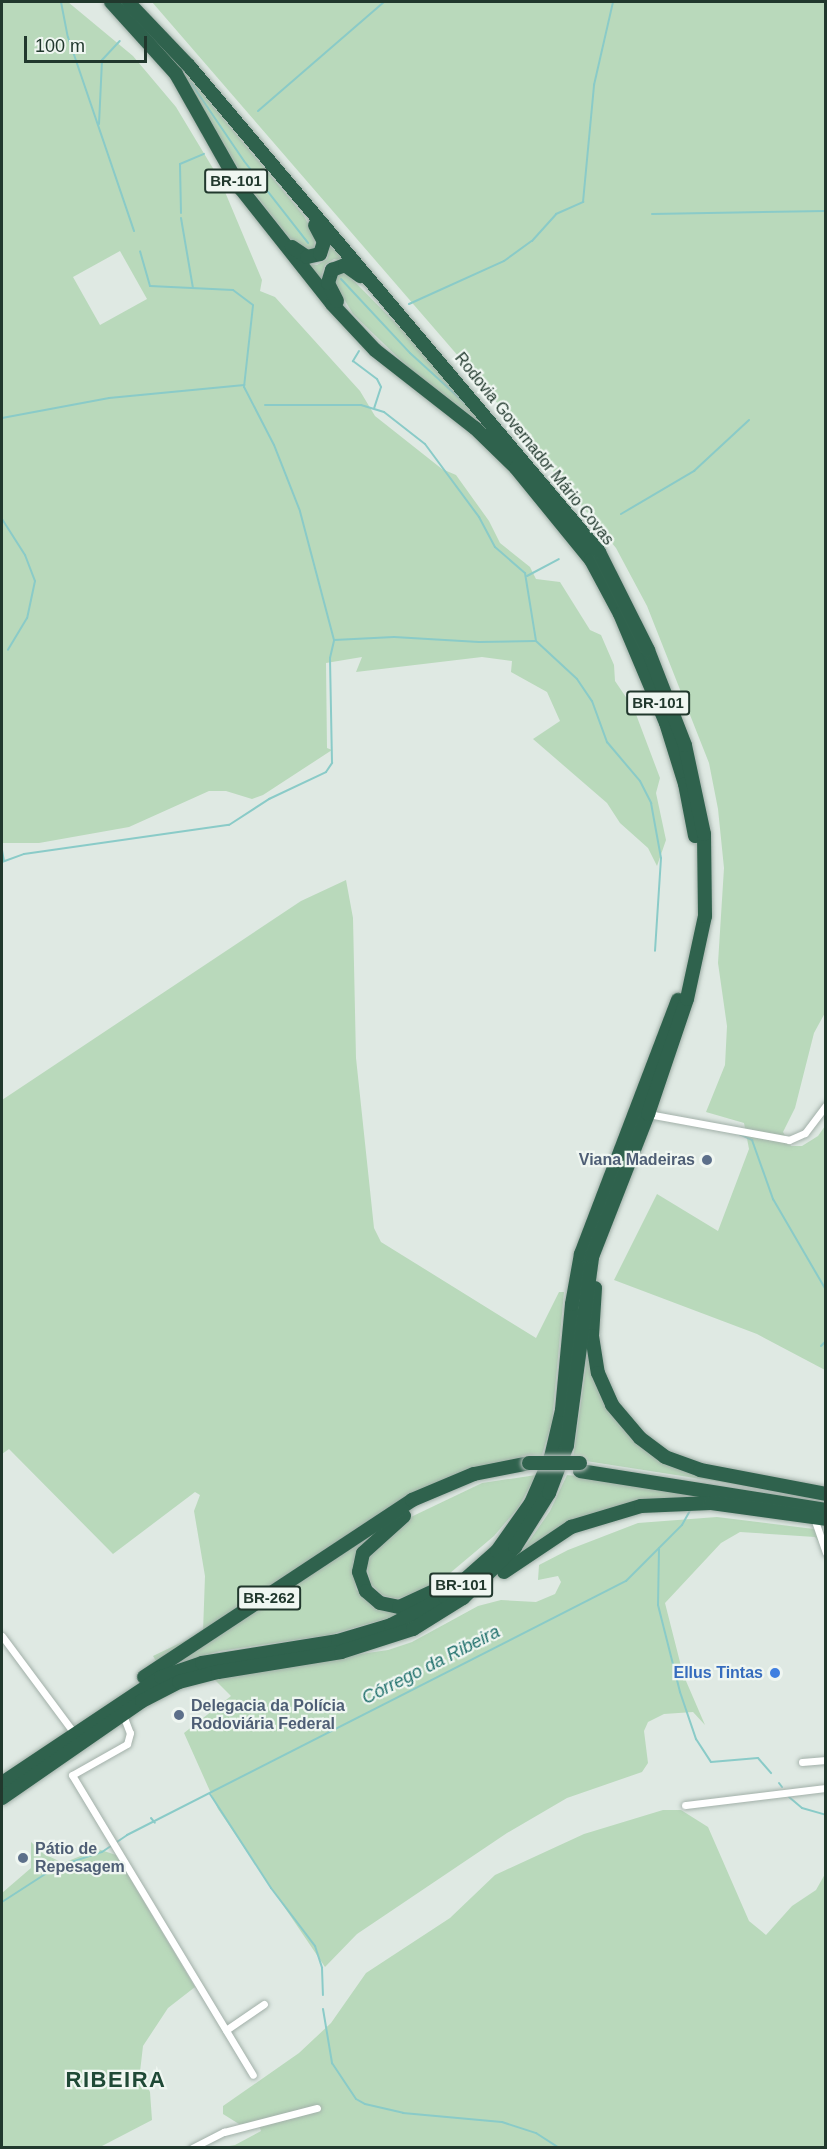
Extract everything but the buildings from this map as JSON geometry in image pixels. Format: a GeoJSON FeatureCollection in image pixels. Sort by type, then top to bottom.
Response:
{"type":"FeatureCollection","features":[{"type":"Feature","properties":{"kind":"highway","name":"Rodovia Governador Mário Covas"},"geometry":{"type":"LineString","coordinates":[[2,1784],[135,1692],[175,1671],[216,1660],[338,1641],[421,1612],[456,1589],[487,1562],[514,1529],[535,1494],[551,1457],[562,1410],[572,1304],[581,1254],[686,975],[696,912],[695,835],[685,784],[666,723],[621,614],[591,560],[495,448],[375,350],[274,235],[241,189],[176,74],[111,2]]}},
{"type":"Feature","properties":{"kind":"highway","name":"Rodovia Governador Mário Covas"},"geometry":{"type":"LineString","coordinates":[[2,1797],[154,1694],[192,1678],[357,1648],[432,1619],[474,1590],[506,1559],[532,1523],[556,1477],[576,1402],[588,1274],[648,1114],[694,978],[705,916],[704,834],[685,745],[648,650],[599,552],[189,66],[128,2]]}},
{"type":"Feature","properties":{"kind":"highway"},"geometry":{"type":"LineString","coordinates":[[241,189],[292,247],[307,257],[320,254],[323,237],[269,162]]}},
{"type":"Feature","properties":{"kind":"highway"},"geometry":{"type":"LineString","coordinates":[[375,350],[334,295],[328,283],[332,270],[340,265],[349,267],[406,321]]}},
{"type":"Feature","properties":{"kind":"highway"},"geometry":{"type":"LineString","coordinates":[[633,1152],[609,1227],[595,1288],[593,1349],[606,1395],[632,1431],[675,1461],[700,1470],[825,1494]]}},
{"type":"Feature","properties":{"kind":"highway","name":"BR-262"},"geometry":{"type":"LineString","coordinates":[[529,1467],[447,1493],[406,1514],[372,1542],[359,1566],[362,1586],[380,1603],[405,1606],[435,1593],[475,1563],[511,1527],[535,1494]]}},
{"type":"Feature","properties":{"kind":"highway","name":"BR-262"},"geometry":{"type":"LineString","coordinates":[[26,1767],[71,1729],[412,1500],[474,1473],[529,1467],[580,1467],[825,1502]]}},
{"type":"Feature","properties":{"kind":"highway","name":"BR-262"},"geometry":{"type":"LineString","coordinates":[[580,1467],[822,1516]]}},
{"type":"Feature","properties":{"kind":"highway"},"geometry":{"type":"LineString","coordinates":[[432,1619],[472,1598],[555,1536],[622,1509],[692,1502],[822,1516]]}},
{"type":"Feature","properties":{"kind":"highway"},"geometry":{"type":"LineString","coordinates":[[2,1809],[64,1756]]}},
{"type":"Feature","properties":{"kind":"street"},"geometry":{"type":"LineString","coordinates":[[648,1114],[789,1140],[805,1133],[825,1105]]}},
{"type":"Feature","properties":{"kind":"street"},"geometry":{"type":"LineString","coordinates":[[822,1516],[825,1553]]}},
{"type":"Feature","properties":{"kind":"street"},"geometry":{"type":"LineString","coordinates":[[2,1636],[71,1729]]}},
{"type":"Feature","properties":{"kind":"street"},"geometry":{"type":"LineString","coordinates":[[123,1715],[130,1733],[127,1744],[72,1775],[253,2075]]}},
{"type":"Feature","properties":{"kind":"street"},"geometry":{"type":"LineString","coordinates":[[802,1762],[825,1760]]}},
{"type":"Feature","properties":{"kind":"street"},"geometry":{"type":"LineString","coordinates":[[685,1805],[825,1788]]}},
{"type":"Feature","properties":{"kind":"street"},"geometry":{"type":"LineString","coordinates":[[226,2030],[264,2004]]}},
{"type":"Feature","properties":{"kind":"street"},"geometry":{"type":"LineString","coordinates":[[192,2148],[224,2132],[317,2108]]}},
{"type":"Feature","properties":{"kind":"green space"},"geometry":{"type":"Polygon","coordinates":[[[2,2],[68,2],[133,56],[176,107],[220,180],[262,280],[260,291],[275,297],[360,391],[375,416],[442,469],[456,475],[489,521],[500,543],[530,567],[536,579],[560,582],[590,630],[601,635],[614,665],[615,681],[634,709],[660,778],[656,793],[666,840],[657,866],[648,848],[620,823],[607,803],[533,739],[560,721],[547,692],[511,672],[512,661],[482,657],[356,672],[362,657],[326,663],[327,748],[332,750],[263,795],[252,799],[226,791],[209,791],[129,827],[39,843],[2,843],[2,2]],[[120,251],[73,277],[100,325],[147,299],[120,251]]]}},
{"type":"Feature","properties":{"kind":"green space"},"geometry":{"type":"Polygon","coordinates":[[[152,2],[825,2],[826,1011],[814,1033],[795,1108],[783,1132],[791,1146],[802,1146],[818,1136],[825,1126],[825,1370],[757,1334],[614,1280],[657,1194],[718,1231],[749,1149],[744,1123],[706,1112],[725,1065],[727,1026],[718,963],[724,868],[718,809],[709,763],[647,606],[616,548],[472,372],[152,2]]]}},
{"type":"Feature","properties":{"kind":"green space"},"geometry":{"type":"Polygon","coordinates":[[[177,63],[304,216],[315,237],[314,248],[309,250],[291,240],[248,185],[177,63]]]}},
{"type":"Feature","properties":{"kind":"green space"},"geometry":{"type":"Polygon","coordinates":[[[331,243],[345,260],[334,259],[325,265],[320,280],[305,264],[317,265],[327,259],[331,243]]]}},
{"type":"Feature","properties":{"kind":"green space"},"geometry":{"type":"Polygon","coordinates":[[[345,272],[436,364],[485,426],[409,368],[353,314],[335,284],[337,275],[345,272]]]}},
{"type":"Feature","properties":{"kind":"green space"},"geometry":{"type":"Polygon","coordinates":[[[346,880],[353,918],[356,1058],[374,1228],[381,1242],[536,1338],[559,1292],[564,1292],[552,1422],[541,1458],[468,1471],[158,1664],[153,1656],[203,1632],[205,1576],[194,1511],[200,1495],[195,1492],[113,1554],[9,1449],[2,1454],[2,1100],[301,901],[346,880]]]}},
{"type":"Feature","properties":{"kind":"green space"},"geometry":{"type":"Polygon","coordinates":[[[587,1360],[591,1360],[640,1444],[792,1493],[573,1459],[587,1360]]]}},
{"type":"Feature","properties":{"kind":"green space"},"geometry":{"type":"Polygon","coordinates":[[[536,1475],[518,1508],[494,1536],[437,1584],[397,1599],[382,1595],[371,1584],[367,1567],[370,1556],[385,1537],[413,1516],[482,1483],[536,1475]]]}},
{"type":"Feature","properties":{"kind":"green space"},"geometry":{"type":"Polygon","coordinates":[[[567,1475],[793,1508],[659,1500],[521,1553],[550,1511],[567,1475]]]}},
{"type":"Feature","properties":{"kind":"green space"},"geometry":{"type":"Polygon","coordinates":[[[717,1517],[822,1530],[822,1546],[815,1537],[740,1532],[721,1543],[665,1603],[683,1674],[705,1725],[693,1712],[664,1714],[648,1722],[644,1731],[648,1763],[642,1772],[567,1798],[507,1833],[357,1934],[325,1967],[218,1809],[184,1733],[231,1696],[215,1680],[231,1673],[388,1650],[412,1642],[478,1606],[501,1600],[536,1602],[555,1594],[561,1582],[558,1576],[538,1580],[539,1565],[568,1550],[638,1523],[717,1517]]]}},
{"type":"Feature","properties":{"kind":"green space"},"geometry":{"type":"Polygon","coordinates":[[[367,1537],[353,1562],[356,1589],[374,1608],[399,1615],[329,1635],[220,1651],[177,1663],[367,1537]]]}},
{"type":"Feature","properties":{"kind":"green space"},"geometry":{"type":"Polygon","coordinates":[[[663,1810],[681,1810],[708,1827],[749,1921],[766,1935],[792,1906],[816,1890],[825,1874],[825,2147],[218,2148],[235,2145],[261,2131],[259,2125],[239,2124],[223,2114],[223,2106],[299,2053],[331,2023],[366,1973],[450,1918],[495,1875],[584,1834],[663,1810]]]}},
{"type":"Feature","properties":{"kind":"green space"},"geometry":{"type":"Polygon","coordinates":[[[31,1842],[44,1854],[63,1863],[98,1849],[116,1855],[195,1987],[168,2008],[143,2046],[140,2072],[150,2092],[152,2120],[102,2146],[2,2148],[2,1893],[31,1868],[31,1842]]]}},
{"type":"Feature","properties":{"kind":"waterway"},"geometry":{"type":"LineString","coordinates":[[61,2],[68,37],[134,231]]}},
{"type":"Feature","properties":{"kind":"waterway"},"geometry":{"type":"LineString","coordinates":[[258,111],[384,2]]}},
{"type":"Feature","properties":{"kind":"waterway"},"geometry":{"type":"LineString","coordinates":[[409,304],[504,261],[532,241],[556,214],[583,202],[594,85],[613,2]]}},
{"type":"Feature","properties":{"kind":"waterway"},"geometry":{"type":"LineString","coordinates":[[99,124],[102,60],[120,41]]}},
{"type":"Feature","properties":{"kind":"waterway"},"geometry":{"type":"LineString","coordinates":[[191,83],[244,161],[308,243]]}},
{"type":"Feature","properties":{"kind":"waterway"},"geometry":{"type":"LineString","coordinates":[[181,213],[180,164],[204,154]]}},
{"type":"Feature","properties":{"kind":"waterway"},"geometry":{"type":"LineString","coordinates":[[652,214],[826,211]]}},
{"type":"Feature","properties":{"kind":"waterway"},"geometry":{"type":"LineString","coordinates":[[181,218],[193,288]]}},
{"type":"Feature","properties":{"kind":"waterway"},"geometry":{"type":"LineString","coordinates":[[2,862],[24,854],[229,825],[269,799],[326,772],[332,763],[330,658],[334,640],[300,511],[274,445],[244,387],[253,305],[233,290],[150,286],[140,251]]}},
{"type":"Feature","properties":{"kind":"waterway"},"geometry":{"type":"LineString","coordinates":[[341,279],[410,353],[466,404]]}},
{"type":"Feature","properties":{"kind":"waterway"},"geometry":{"type":"LineString","coordinates":[[359,351],[353,361],[377,379],[381,387],[374,408]]}},
{"type":"Feature","properties":{"kind":"waterway"},"geometry":{"type":"LineString","coordinates":[[2,418],[109,398],[244,385]]}},
{"type":"Feature","properties":{"kind":"waterway"},"geometry":{"type":"LineString","coordinates":[[265,405],[361,405],[384,412],[425,444],[479,517],[495,547],[525,573],[536,641],[577,679],[592,701],[607,742],[640,781],[651,803],[661,858],[655,951]]}},
{"type":"Feature","properties":{"kind":"waterway"},"geometry":{"type":"LineString","coordinates":[[621,514],[694,471],[749,420]]}},
{"type":"Feature","properties":{"kind":"waterway"},"geometry":{"type":"LineString","coordinates":[[2,519],[25,555],[35,581],[27,618],[8,650]]}},
{"type":"Feature","properties":{"kind":"waterway"},"geometry":{"type":"LineString","coordinates":[[527,576],[559,559]]}},
{"type":"Feature","properties":{"kind":"waterway"},"geometry":{"type":"LineString","coordinates":[[334,640],[394,637],[479,642],[536,641]]}},
{"type":"Feature","properties":{"kind":"waterway"},"geometry":{"type":"LineString","coordinates":[[2,850],[4,861]]}},
{"type":"Feature","properties":{"kind":"waterway"},"geometry":{"type":"LineString","coordinates":[[737,1133],[752,1140],[773,1199],[826,1290]]}},
{"type":"Feature","properties":{"kind":"waterway","name":"Córrego da Ribeira"},"geometry":{"type":"LineString","coordinates":[[821,1346],[826,1341]]}},
{"type":"Feature","properties":{"kind":"waterway","name":"Córrego da Ribeira"},"geometry":{"type":"LineString","coordinates":[[2,1902],[56,1867],[102,1852],[127,1835],[626,1581],[682,1525],[691,1509]]}},
{"type":"Feature","properties":{"kind":"waterway"},"geometry":{"type":"LineString","coordinates":[[659,1548],[658,1605],[680,1692],[696,1739],[711,1762],[758,1758],[771,1773]]}},
{"type":"Feature","properties":{"kind":"waterway"},"geometry":{"type":"LineString","coordinates":[[779,1783],[782,1787]]}},
{"type":"Feature","properties":{"kind":"waterway"},"geometry":{"type":"LineString","coordinates":[[210,1794],[271,1888],[315,1946],[322,1968],[323,1995]]}},
{"type":"Feature","properties":{"kind":"waterway"},"geometry":{"type":"LineString","coordinates":[[789,1797],[802,1808],[826,1815]]}},
{"type":"Feature","properties":{"kind":"waterway","name":"Córrego da Ribeira"},"geometry":{"type":"LineString","coordinates":[[151,1818],[155,1823]]}},
{"type":"Feature","properties":{"kind":"waterway"},"geometry":{"type":"LineString","coordinates":[[323,2009],[332,2063],[356,2099],[365,2104],[403,2113],[502,2122],[536,2133],[559,2148]]}},
{"type":"Feature","properties":{"kind":"place","name":"Viana Madeiras"},"geometry":{"type":"Point","coordinates":[707,1160]}},
{"type":"Feature","properties":{"kind":"place","name":"Ellus Tintas"},"geometry":{"type":"Point","coordinates":[775,1673]}},
{"type":"Feature","properties":{"kind":"place","name":"Delegacia da Polícia Rodoviária Federal"},"geometry":{"type":"Point","coordinates":[179,1715]}},
{"type":"Feature","properties":{"kind":"place","name":"Pátio de Repesagem"},"geometry":{"type":"Point","coordinates":[23,1858]}},
{"type":"Feature","properties":{"kind":"district","name":"RIBEIRA"},"geometry":{"type":"Point","coordinates":[116,2080]}}]}
